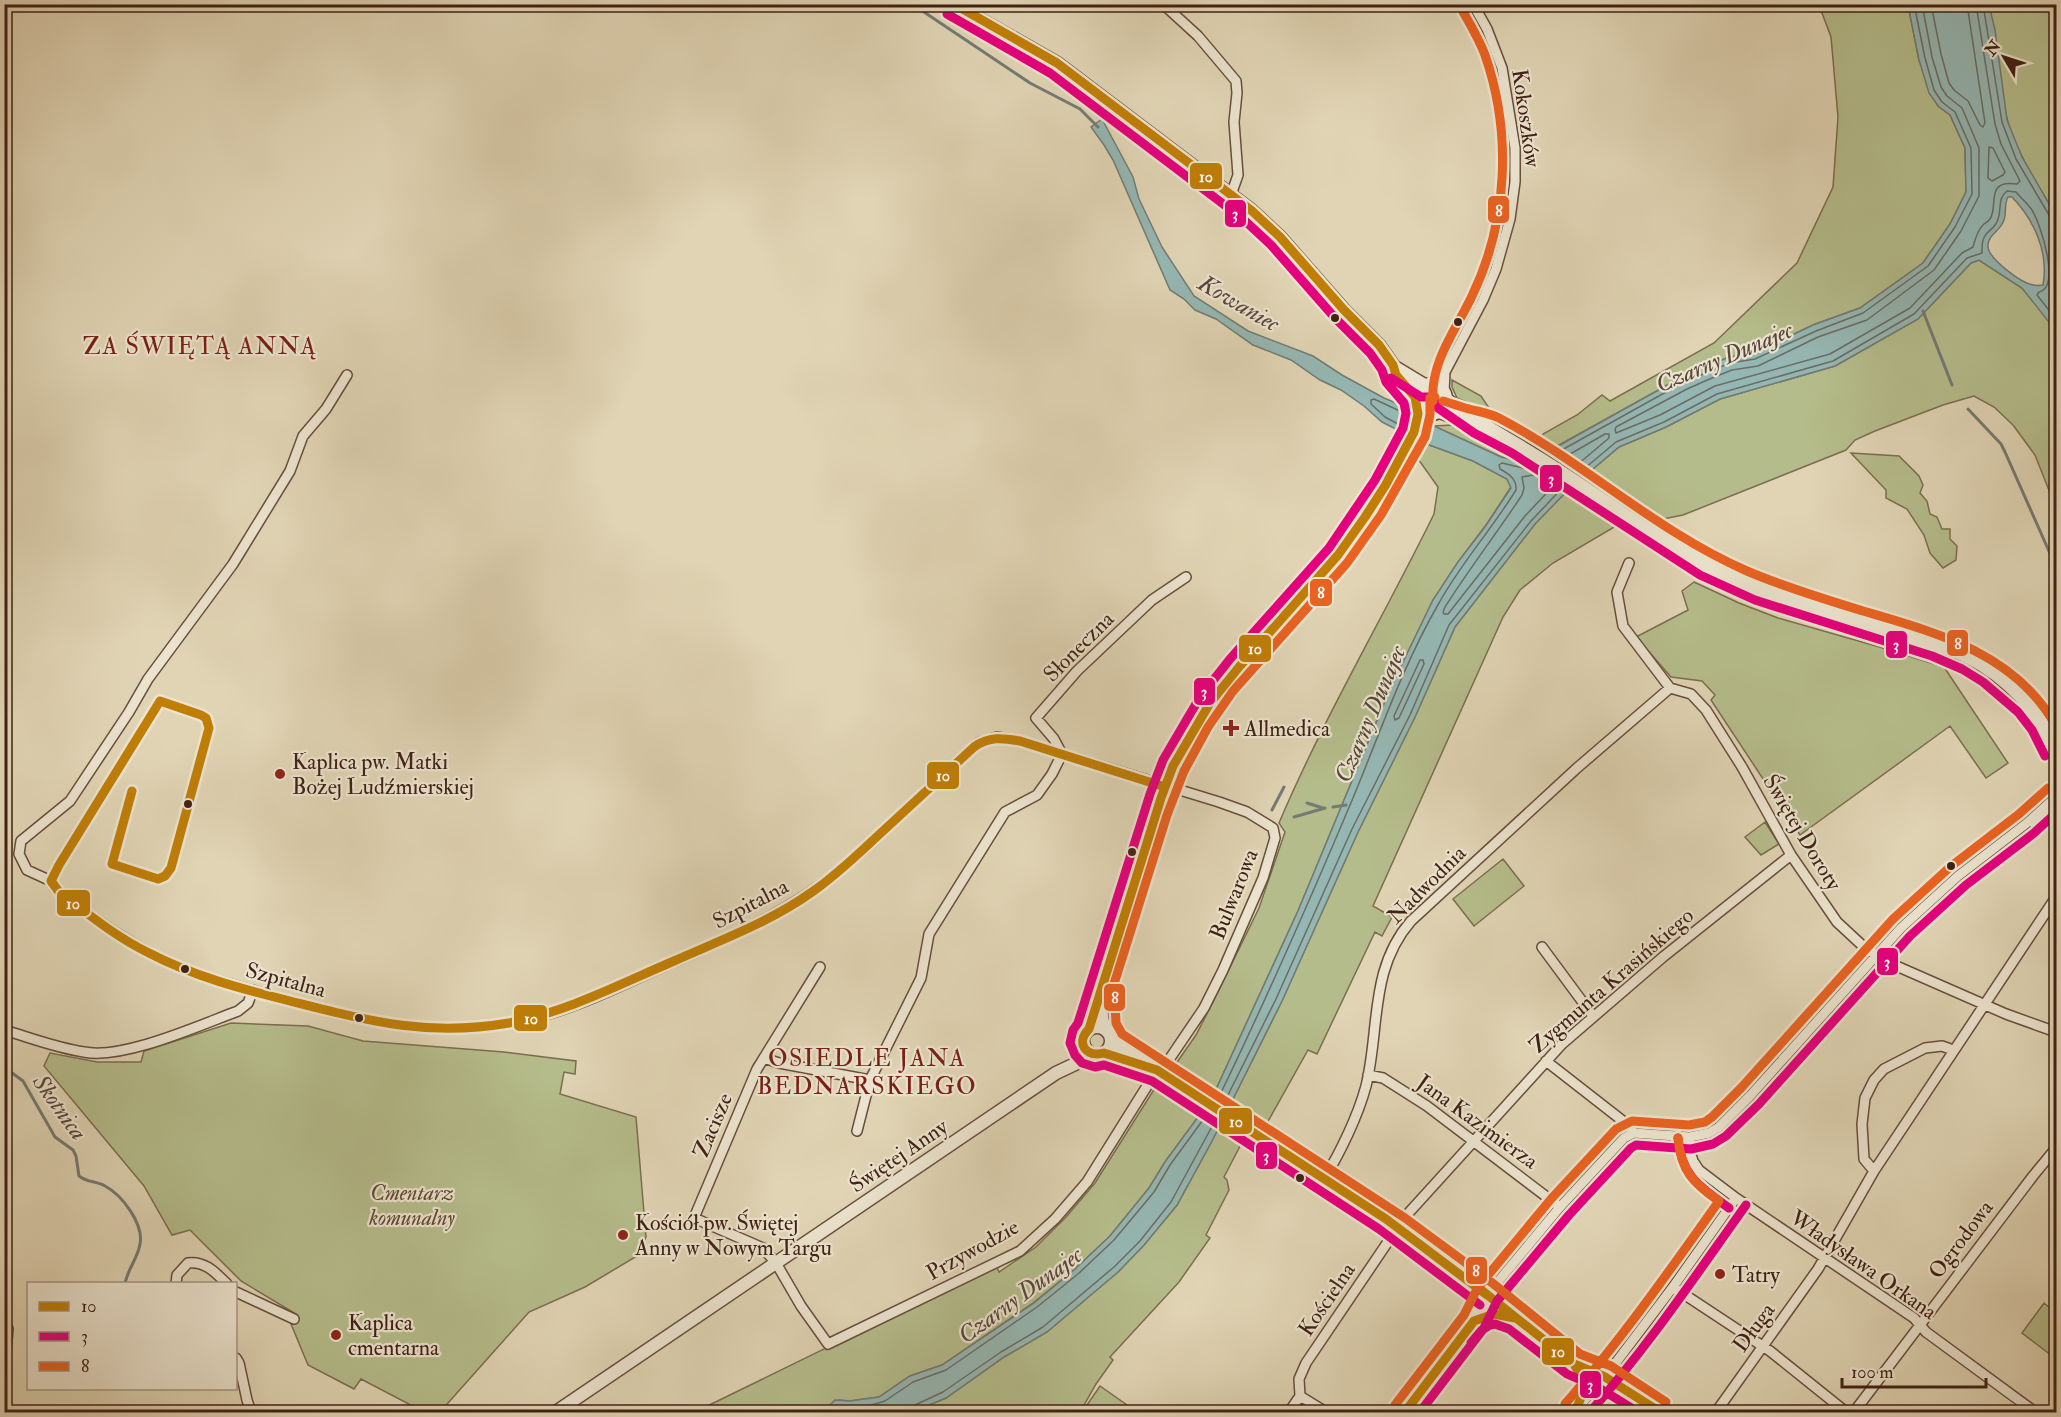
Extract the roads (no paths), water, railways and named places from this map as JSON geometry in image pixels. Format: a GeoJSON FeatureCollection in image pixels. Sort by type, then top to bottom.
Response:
{"type":"FeatureCollection","features":[{"type":"Feature","properties":{"kind":"street"},"geometry":{"type":"LineString","coordinates":[[1163,4],[1198,36],[1236,81],[1238,93],[1234,122],[1238,175],[1231,195]]}},
{"type":"Feature","properties":{"kind":"street","name":"Kokoszków"},"geometry":{"type":"LineString","coordinates":[[1437,390],[1483,300],[1500,260],[1510,219],[1515,182],[1515,148],[1502,68],[1491,39],[1473,4]]}},
{"type":"Feature","properties":{"kind":"street"},"geometry":{"type":"LineString","coordinates":[[955,5],[1057,63],[1251,210],[1280,237],[1344,310],[1379,345],[1393,365],[1396,375],[1424,412],[1481,423]]}},
{"type":"Feature","properties":{"kind":"street"},"geometry":{"type":"LineString","coordinates":[[1393,365],[1437,390],[1481,423],[1518,443],[1705,564],[1759,589],[1936,645],[1968,658],[1990,672],[2027,704],[2042,723],[2056,750]]}},
{"type":"Feature","properties":{"kind":"street","name":"Szpitalna"},"geometry":{"type":"LineString","coordinates":[[347,375],[326,409],[303,436],[290,471],[233,564],[148,679],[70,801],[21,841],[19,854],[27,870],[51,881],[59,892],[118,935],[149,953],[201,975],[378,1023],[414,1028],[480,1028],[514,1023],[576,1005],[770,918],[842,869],[980,742],[997,737],[1005,738],[1165,787]]}},
{"type":"Feature","properties":{"kind":"street"},"geometry":{"type":"LineString","coordinates":[[1089,1029],[1165,787],[1188,739],[1210,703],[1239,667],[1353,535],[1382,492],[1414,432],[1418,393],[1437,390]]}},
{"type":"Feature","properties":{"kind":"street"},"geometry":{"type":"LineString","coordinates":[[1414,432],[1444,406],[1437,390]]}},
{"type":"Feature","properties":{"kind":"street","name":"Świętej Doroty"},"geometry":{"type":"LineString","coordinates":[[1629,562],[1617,592],[1623,626],[1670,688],[1691,694],[1706,710],[1742,766],[1791,855],[1837,922],[1865,948],[1886,961],[1986,1005],[2056,1032]]}},
{"type":"Feature","properties":{"kind":"street","name":"Słoneczna"},"geometry":{"type":"LineString","coordinates":[[1062,754],[1054,739],[1036,718],[1077,671],[1152,600],[1186,577]]}},
{"type":"Feature","properties":{"kind":"street","name":"Nadwodnia"},"geometry":{"type":"LineString","coordinates":[[1324,1179],[1354,1119],[1368,1075],[1382,976],[1393,945],[1400,933],[1577,768],[1670,688]]}},
{"type":"Feature","properties":{"kind":"street"},"geometry":{"type":"LineString","coordinates":[[857,1131],[870,1080],[921,978],[929,934],[1005,812],[1037,795],[1052,774],[1062,754]]}},
{"type":"Feature","properties":{"kind":"street","name":"Bulwarowa"},"geometry":{"type":"LineString","coordinates":[[1158,1071],[1204,1008],[1256,897],[1275,837],[1273,828],[1247,812],[1165,787]]}},
{"type":"Feature","properties":{"kind":"street"},"geometry":{"type":"LineString","coordinates":[[1546,1060],[1634,1132],[1690,1137],[1709,1133],[1726,1121],[1901,928],[1952,882],[2056,797]]}},
{"type":"Feature","properties":{"kind":"street"},"geometry":{"type":"LineString","coordinates":[[2027,823],[2041,819],[2056,809]]}},
{"type":"Feature","properties":{"kind":"street"},"geometry":{"type":"LineString","coordinates":[[51,881],[68,849]]}},
{"type":"Feature","properties":{"kind":"street","name":"Zygmunta Krasińskiego"},"geometry":{"type":"LineString","coordinates":[[1398,1228],[1546,1060],[1593,1016],[1791,855]]}},
{"type":"Feature","properties":{"kind":"street","name":"Długa"},"geometry":{"type":"LineString","coordinates":[[1716,1413],[1826,1258],[1874,1171],[2056,897]]}},
{"type":"Feature","properties":{"kind":"street"},"geometry":{"type":"LineString","coordinates":[[1542,947],[1593,1016]]}},
{"type":"Feature","properties":{"kind":"street","name":"Zacisze"},"geometry":{"type":"LineString","coordinates":[[776,1263],[763,1248],[694,1218],[757,1069],[820,967]]}},
{"type":"Feature","properties":{"kind":"street"},"geometry":{"type":"LineString","coordinates":[[1102,982],[1105,1029]]}},
{"type":"Feature","properties":{"kind":"street"},"geometry":{"type":"LineString","coordinates":[[4,1030],[86,1053],[136,1048],[238,1011],[248,1004],[253,990]]}},
{"type":"Feature","properties":{"kind":"street"},"geometry":{"type":"LineString","coordinates":[[1099,1054],[1109,1048],[1111,1041],[1110,1034],[1097,1026],[1084,1034],[1083,1043],[1086,1051],[1158,1071]]}},
{"type":"Feature","properties":{"kind":"street"},"geometry":{"type":"LineString","coordinates":[[1111,1041],[1398,1228],[1487,1294],[1574,1364],[1605,1377],[1660,1413]]}},
{"type":"Feature","properties":{"kind":"street","name":"Świętej Anny"},"geometry":{"type":"LineString","coordinates":[[1056,1073],[1083,1043]]}},
{"type":"Feature","properties":{"kind":"street"},"geometry":{"type":"LineString","coordinates":[[1874,1171],[1864,1159],[1862,1124],[1865,1098],[1874,1080],[1884,1069],[1924,1048],[1942,1046],[1953,1050]]}},
{"type":"Feature","properties":{"kind":"street","name":"Świętej Anny"},"geometry":{"type":"LineString","coordinates":[[556,1413],[1056,1073],[1099,1054]]}},
{"type":"Feature","properties":{"kind":"street"},"geometry":{"type":"LineString","coordinates":[[764,1058],[779,1063],[870,1080]]}},
{"type":"Feature","properties":{"kind":"street","name":"Przywodzie"},"geometry":{"type":"LineString","coordinates":[[776,1263],[801,1306],[828,1344],[1020,1251],[1055,1219],[1087,1182],[1158,1071]]}},
{"type":"Feature","properties":{"kind":"street","name":"Jana Kazimierza"},"geometry":{"type":"LineString","coordinates":[[1368,1075],[1383,1077],[1427,1106],[1560,1207]]}},
{"type":"Feature","properties":{"kind":"street"},"geometry":{"type":"LineString","coordinates":[[1405,1413],[1474,1321],[1487,1294],[1560,1207],[1624,1138],[1634,1132]]}},
{"type":"Feature","properties":{"kind":"street","name":"Władysława Orkana"},"geometry":{"type":"LineString","coordinates":[[1690,1137],[1690,1151],[1699,1170],[1736,1198],[1914,1318],[1921,1326],[2035,1413]]}},
{"type":"Feature","properties":{"kind":"street","name":"Ogrodowa"},"geometry":{"type":"LineString","coordinates":[[1854,1413],[2032,1176],[2056,1148]]}},
{"type":"Feature","properties":{"kind":"street"},"geometry":{"type":"LineString","coordinates":[[1576,1409],[1605,1377],[1736,1198]]}},
{"type":"Feature","properties":{"kind":"street","name":"Kościelna"},"geometry":{"type":"LineString","coordinates":[[1289,1413],[1300,1396],[1299,1379],[1306,1363],[1398,1228]]}},
{"type":"Feature","properties":{"kind":"street"},"geometry":{"type":"LineString","coordinates":[[176,1282],[177,1275],[188,1263],[196,1262],[212,1268],[225,1282]]}},
{"type":"Feature","properties":{"kind":"street"},"geometry":{"type":"LineString","coordinates":[[1672,1287],[1770,1351],[1846,1413]]}},
{"type":"Feature","properties":{"kind":"street"},"geometry":{"type":"LineString","coordinates":[[237,1292],[294,1319]]}},
{"type":"Feature","properties":{"kind":"street"},"geometry":{"type":"LineString","coordinates":[[1474,1321],[1486,1314],[1496,1312],[1515,1318]]}},
{"type":"Feature","properties":{"kind":"street"},"geometry":{"type":"LineString","coordinates":[[4,1318],[8,1329],[4,1372]]}},
{"type":"Feature","properties":{"kind":"street"},"geometry":{"type":"LineString","coordinates":[[237,1360],[251,1413]]}},
{"type":"Feature","properties":{"kind":"street"},"geometry":{"type":"LineString","coordinates":[[1574,1364],[1583,1380],[1584,1394],[1576,1409]]}},
{"type":"Feature","properties":{"kind":"street"},"geometry":{"type":"LineString","coordinates":[[1300,1396],[1311,1401],[1326,1413]]}},
{"type":"Feature","properties":{"kind":"street"},"geometry":{"type":"LineString","coordinates":[[4,1408],[14,1413]]}},
{"type":"Feature","properties":{"kind":"water"},"geometry":{"type":"Polygon","coordinates":[[[1908,5],[1989,5],[1995,30],[2007,120],[2022,157],[2056,216],[2056,331],[2022,288],[1979,260],[1971,263],[1918,319],[1835,366],[1720,399],[1666,427],[1619,447],[1567,491],[1535,524],[1455,627],[1415,717],[1358,832],[1282,1001],[1212,1141],[1177,1205],[1118,1272],[1047,1332],[1004,1357],[946,1398],[912,1412],[818,1412],[826,1409],[835,1400],[850,1401],[879,1397],[910,1376],[942,1365],[1034,1303],[1110,1236],[1149,1188],[1165,1162],[1212,1098],[1298,911],[1391,687],[1433,600],[1511,488],[1507,479],[1473,461],[1424,443],[1434,426],[1501,457],[1528,463],[1682,377],[1729,357],[1753,354],[1813,325],[1860,308],[1923,263],[1950,224],[1966,192],[1965,148],[1950,115],[1938,106],[1929,93],[1919,60],[1908,5]],[[2008,197],[2004,221],[1989,240],[1988,247],[1994,258],[2007,270],[2029,284],[2043,285],[2044,261],[2038,237],[2027,216],[2012,197],[2008,197]]]}},
{"type":"Feature","properties":{"kind":"water"},"geometry":{"type":"Polygon","coordinates":[[[1102,119],[1133,177],[1139,199],[1162,247],[1194,296],[1248,331],[1313,356],[1384,398],[1408,408],[1410,416],[1403,436],[1341,390],[1320,380],[1291,360],[1253,345],[1216,319],[1195,310],[1170,290],[1113,160],[1091,127],[1102,119]]]}},
{"type":"Feature","properties":{"kind":"waterway","name":"Kowaniec"},"geometry":{"type":"LineString","coordinates":[[912,4],[1030,83],[1080,109],[1098,127]]}},
{"type":"Feature","properties":{"kind":"waterway"},"geometry":{"type":"LineString","coordinates":[[1923,311],[1952,385]]}},
{"type":"Feature","properties":{"kind":"waterway"},"geometry":{"type":"LineString","coordinates":[[1968,409],[2001,444],[2056,567]]}},
{"type":"Feature","properties":{"kind":"waterway"},"geometry":{"type":"LineString","coordinates":[[1272,810],[1284,787]]}},
{"type":"Feature","properties":{"kind":"waterway"},"geometry":{"type":"LineString","coordinates":[[1307,803],[1323,808]]}},
{"type":"Feature","properties":{"kind":"waterway"},"geometry":{"type":"LineString","coordinates":[[1333,807],[1346,805]]}},
{"type":"Feature","properties":{"kind":"waterway"},"geometry":{"type":"LineString","coordinates":[[1294,817],[1325,808]]}},
{"type":"Feature","properties":{"kind":"waterway","name":"Skotnica"},"geometry":{"type":"LineString","coordinates":[[4,1067],[23,1081],[55,1137],[73,1150],[79,1176],[112,1190],[125,1203],[135,1219],[139,1228],[140,1244],[126,1282]]}},
{"type":"Feature","properties":{"kind":"place","name":"Allmedica"},"geometry":{"type":"Point","coordinates":[1231,728]}},
{"type":"Feature","properties":{"kind":"place","name":"Kaplica pw. Matki Bożej Ludźmierskiej"},"geometry":{"type":"Point","coordinates":[280,774]}},
{"type":"Feature","properties":{"kind":"place","name":"Kościół pw. Świętej Anny w Nowym Targu"},"geometry":{"type":"Point","coordinates":[623,1235]}},
{"type":"Feature","properties":{"kind":"place","name":"Tatry"},"geometry":{"type":"Point","coordinates":[1720,1274]}},
{"type":"Feature","properties":{"kind":"place","name":"Kaplica cmentarna"},"geometry":{"type":"Point","coordinates":[336,1335]}},
{"type":"Feature","properties":{"kind":"district","name":"ZA ŚWIĘTĄ ANNĄ"},"geometry":{"type":"Point","coordinates":[200,346]}},
{"type":"Feature","properties":{"kind":"district","name":"OSIEDLE JANA BEDNARSKIEGO"},"geometry":{"type":"Point","coordinates":[867,1072]}},
{"type":"Feature","properties":{"kind":"water label","name":"Czarny Dunajec"},"geometry":{"type":"Point","coordinates":[1724,357]}},
{"type":"Feature","properties":{"kind":"water label","name":"Czarny Dunajec"},"geometry":{"type":"Point","coordinates":[1370,714]}},
{"type":"Feature","properties":{"kind":"water label","name":"Czarny Dunajec"},"geometry":{"type":"Point","coordinates":[1020,1295]}},
{"type":"Feature","properties":{"kind":"park label","name":"Cmentarz komunalny"},"geometry":{"type":"Point","coordinates":[412,1204]}}]}
